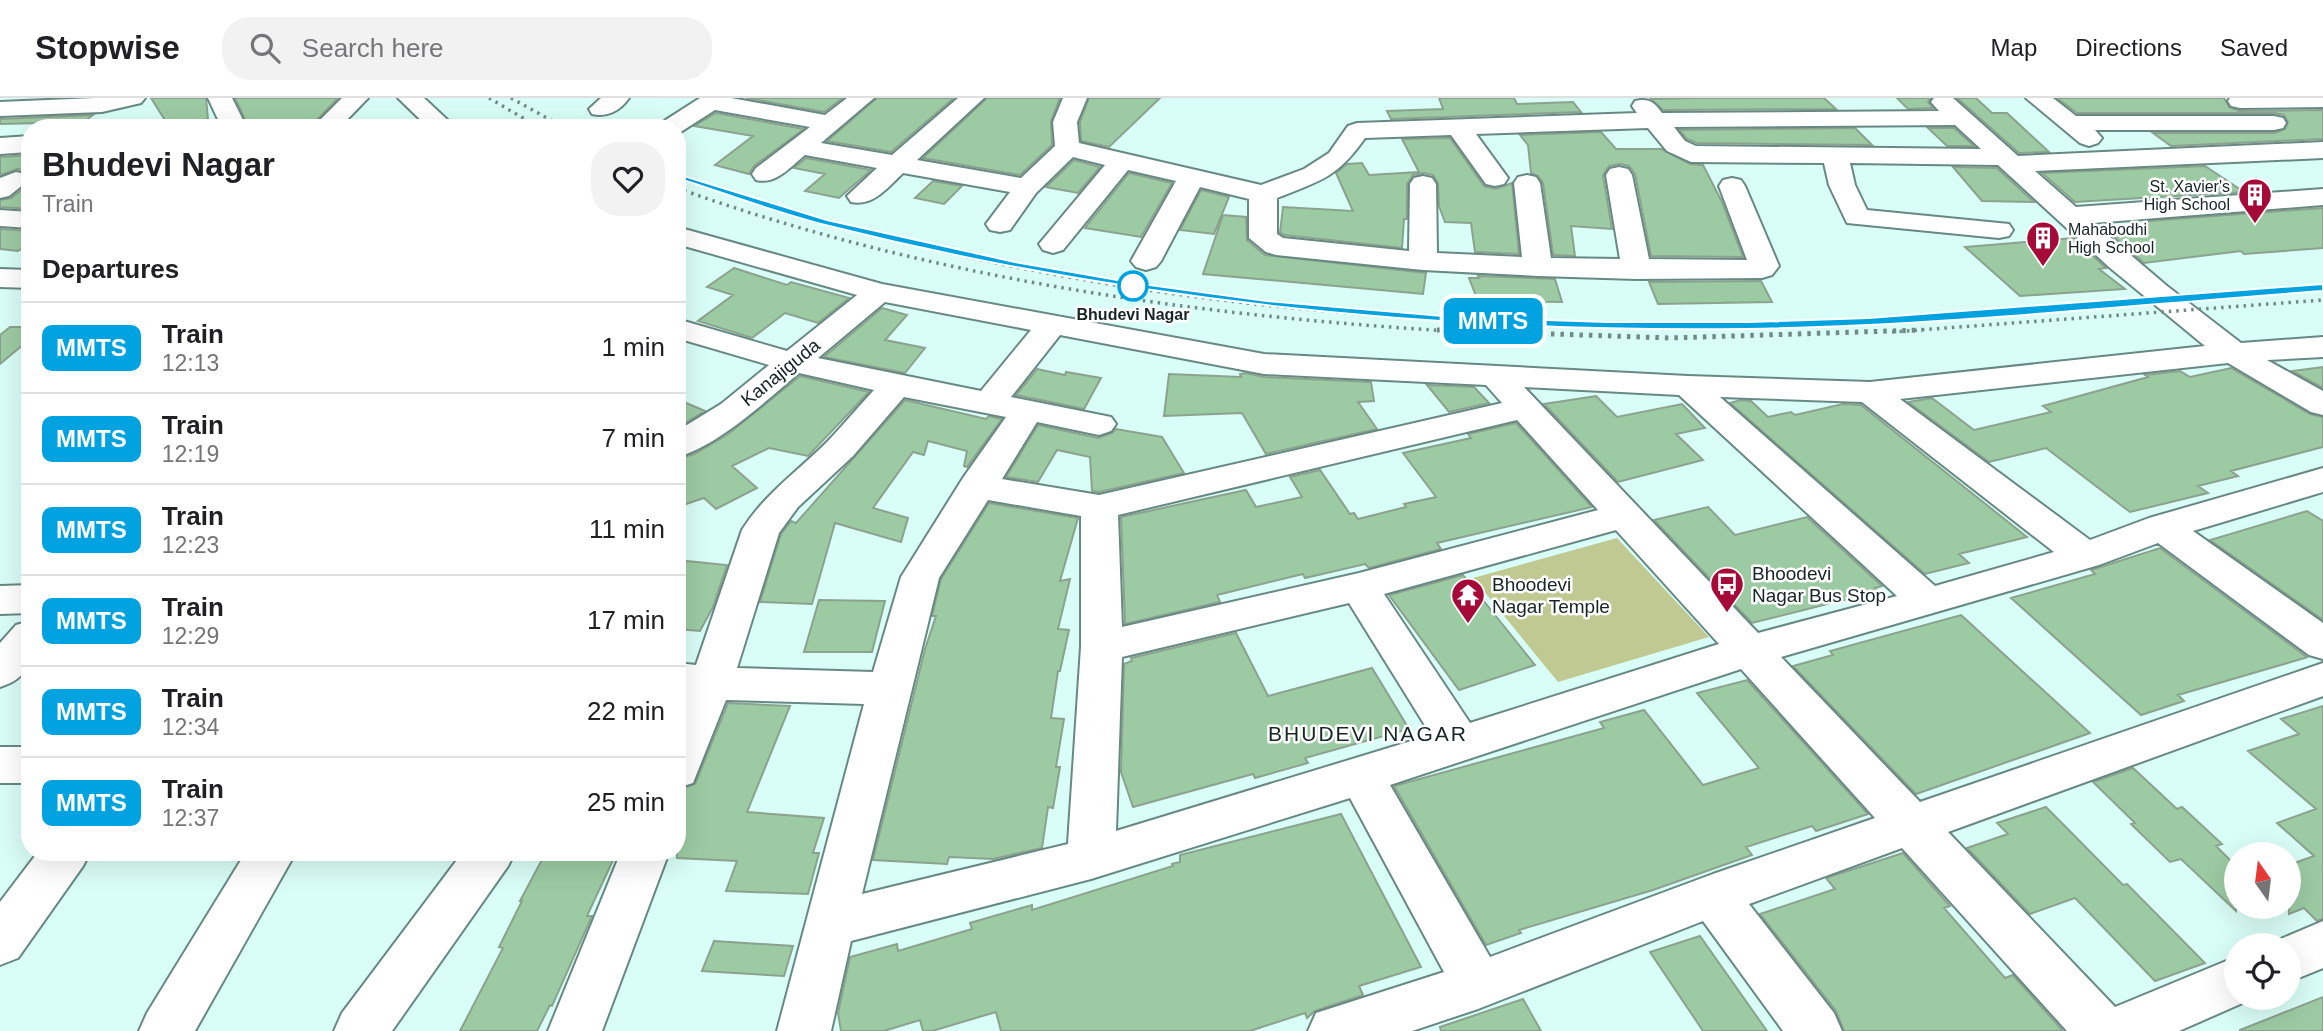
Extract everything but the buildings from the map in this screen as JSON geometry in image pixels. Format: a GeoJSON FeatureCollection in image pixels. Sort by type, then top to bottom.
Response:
{"type":"FeatureCollection","features":[{"type":"Feature","properties":{"kind":"street"},"geometry":{"type":"LineString","coordinates":[[0,109],[105,110],[134,98]]}},
{"type":"Feature","properties":{"kind":"street"},"geometry":{"type":"LineString","coordinates":[[220,98],[230,119]]}},
{"type":"Feature","properties":{"kind":"street"},"geometry":{"type":"LineString","coordinates":[[334,119],[356,98]]}},
{"type":"Feature","properties":{"kind":"street"},"geometry":{"type":"LineString","coordinates":[[410,98],[430,119]]}},
{"type":"Feature","properties":{"kind":"street"},"geometry":{"type":"LineString","coordinates":[[765,174],[862,98]]}},
{"type":"Feature","properties":{"kind":"street"},"geometry":{"type":"LineString","coordinates":[[861,196],[972,98]]}},
{"type":"Feature","properties":{"kind":"street"},"geometry":{"type":"LineString","coordinates":[[1068,148],[1063,134],[1076,98]]}},
{"type":"Feature","properties":{"kind":"street"},"geometry":{"type":"LineString","coordinates":[[1525,98],[1538,267]]}},
{"type":"Feature","properties":{"kind":"street"},"geometry":{"type":"LineString","coordinates":[[1639,98],[1676,146],[1691,154],[2117,160],[2321,150]]}},
{"type":"Feature","properties":{"kind":"street"},"geometry":{"type":"LineString","coordinates":[[1735,98],[1781,155]]}},
{"type":"Feature","properties":{"kind":"street"},"geometry":{"type":"LineString","coordinates":[[1785,98],[1803,118]]}},
{"type":"Feature","properties":{"kind":"street"},"geometry":{"type":"LineString","coordinates":[[1834,98],[1885,156]]}},
{"type":"Feature","properties":{"kind":"street"},"geometry":{"type":"LineString","coordinates":[[1879,98],[1901,118]]}},
{"type":"Feature","properties":{"kind":"street"},"geometry":{"type":"LineString","coordinates":[[1939,98],[2126,267],[2233,353],[2323,405]]}},
{"type":"Feature","properties":{"kind":"street"},"geometry":{"type":"LineString","coordinates":[[2038,98],[2117,160]]}},
{"type":"Feature","properties":{"kind":"street"},"geometry":{"type":"LineString","coordinates":[[2172,98],[2208,123]]}},
{"type":"Feature","properties":{"kind":"street"},"geometry":{"type":"LineString","coordinates":[[684,119],[715,100],[830,123]]}},
{"type":"Feature","properties":{"kind":"street"},"geometry":{"type":"LineString","coordinates":[[2238,100],[2323,100]]}},
{"type":"Feature","properties":{"kind":"street"},"geometry":{"type":"LineString","coordinates":[[2238,100],[2321,150]]}},
{"type":"Feature","properties":{"kind":"street"},"geometry":{"type":"LineString","coordinates":[[1068,148],[1263,194],[1313,175],[1338,158],[1357,131],[1458,127],[1531,153],[1654,120],[1803,118],[1860,127],[1983,137]]}},
{"type":"Feature","properties":{"kind":"street"},"geometry":{"type":"LineString","coordinates":[[1860,127],[1901,118],[1962,118]]}},
{"type":"Feature","properties":{"kind":"street"},"geometry":{"type":"LineString","coordinates":[[2070,123],[2274,123]]}},
{"type":"Feature","properties":{"kind":"street"},"geometry":{"type":"LineString","coordinates":[[1458,127],[1496,178]]}},
{"type":"Feature","properties":{"kind":"street"},"geometry":{"type":"LineString","coordinates":[[0,146],[21,145]]}},
{"type":"Feature","properties":{"kind":"street"},"geometry":{"type":"LineString","coordinates":[[802,147],[1027,187]]}},
{"type":"Feature","properties":{"kind":"street"},"geometry":{"type":"LineString","coordinates":[[1000,224],[1027,187],[1068,148]]}},
{"type":"Feature","properties":{"kind":"street"},"geometry":{"type":"LineString","coordinates":[[1835,156],[1842,185],[1857,217],[1999,230]]}},
{"type":"Feature","properties":{"kind":"street"},"geometry":{"type":"LineString","coordinates":[[2228,156],[2281,200],[2323,225]]}},
{"type":"Feature","properties":{"kind":"street"},"geometry":{"type":"LineString","coordinates":[[1053,244],[1123,160]]}},
{"type":"Feature","properties":{"kind":"street"},"geometry":{"type":"LineString","coordinates":[[1619,175],[1637,270]]}},
{"type":"Feature","properties":{"kind":"street"},"geometry":{"type":"LineString","coordinates":[[1146,261],[1192,177]]}},
{"type":"Feature","properties":{"kind":"street"},"geometry":{"type":"LineString","coordinates":[[1423,184],[1423,261]]}},
{"type":"Feature","properties":{"kind":"street"},"geometry":{"type":"LineString","coordinates":[[1263,194],[1263,238],[1276,246],[1423,261],[1538,267],[1637,270],[1762,269],[1764,266],[1732,186]]}},
{"type":"Feature","properties":{"kind":"street"},"geometry":{"type":"LineString","coordinates":[[2072,216],[2323,197]]}},
{"type":"Feature","properties":{"kind":"street"},"geometry":{"type":"LineString","coordinates":[[0,218],[21,219]]}},
{"type":"Feature","properties":{"kind":"street"},"geometry":{"type":"LineString","coordinates":[[686,238],[879,292],[1264,364],[1688,386],[1870,392],[2233,353],[2323,347]]}},
{"type":"Feature","properties":{"kind":"street"},"geometry":{"type":"LineString","coordinates":[[0,278],[21,279]]}},
{"type":"Feature","properties":{"kind":"street","name":"Kanajiguda"},"geometry":{"type":"LineString","coordinates":[[686,440],[733,411],[879,292]]}},
{"type":"Feature","properties":{"kind":"street"},"geometry":{"type":"LineString","coordinates":[[989,402],[1051,326]]}},
{"type":"Feature","properties":{"kind":"street"},"geometry":{"type":"LineString","coordinates":[[686,331],[792,362],[1099,425]]}},
{"type":"Feature","properties":{"kind":"street"},"geometry":{"type":"LineString","coordinates":[[1494,375],[2102,1031]]}},
{"type":"Feature","properties":{"kind":"street"},"geometry":{"type":"LineString","coordinates":[[686,723],[694,681],[761,530],[785,499],[841,448],[896,385]]}},
{"type":"Feature","properties":{"kind":"street"},"geometry":{"type":"LineString","coordinates":[[1688,386],[1928,602]]}},
{"type":"Feature","properties":{"kind":"street"},"geometry":{"type":"LineString","coordinates":[[1870,392],[2085,556]]}},
{"type":"Feature","properties":{"kind":"street"},"geometry":{"type":"LineString","coordinates":[[976,486],[1098,507],[1525,408]]}},
{"type":"Feature","properties":{"kind":"street"},"geometry":{"type":"LineString","coordinates":[[804,1031],[920,577],[976,486],[1027,411]]}},
{"type":"Feature","properties":{"kind":"street"},"geometry":{"type":"LineString","coordinates":[[831,924],[1091,859],[1361,776],[1750,650],[2085,556],[2162,527],[2319,486]]}},
{"type":"Feature","properties":{"kind":"street"},"geometry":{"type":"LineString","coordinates":[[1091,859],[1102,647],[1098,507]]}},
{"type":"Feature","properties":{"kind":"street"},"geometry":{"type":"LineString","coordinates":[[1102,647],[1359,587],[1624,515]]}},
{"type":"Feature","properties":{"kind":"street"},"geometry":{"type":"LineString","coordinates":[[2162,527],[2323,644]]}},
{"type":"Feature","properties":{"kind":"street"},"geometry":{"type":"LineString","coordinates":[[1359,587],[1460,744]]}},
{"type":"Feature","properties":{"kind":"street"},"geometry":{"type":"LineString","coordinates":[[0,600],[21,599]]}},
{"type":"Feature","properties":{"kind":"street"},"geometry":{"type":"LineString","coordinates":[[0,671],[21,646]]}},
{"type":"Feature","properties":{"kind":"street"},"geometry":{"type":"LineString","coordinates":[[1335,1031],[1478,985],[1713,895],[2323,679]]}},
{"type":"Feature","properties":{"kind":"street"},"geometry":{"type":"LineString","coordinates":[[694,681],[890,689]]}},
{"type":"Feature","properties":{"kind":"street"},"geometry":{"type":"LineString","coordinates":[[0,765],[21,765]]}},
{"type":"Feature","properties":{"kind":"street"},"geometry":{"type":"LineString","coordinates":[[1361,776],[1478,985]]}},
{"type":"Feature","properties":{"kind":"street"},"geometry":{"type":"LineString","coordinates":[[0,942],[58,861]]}},
{"type":"Feature","properties":{"kind":"street"},"geometry":{"type":"LineString","coordinates":[[166,1031],[267,861]]}},
{"type":"Feature","properties":{"kind":"street"},"geometry":{"type":"LineString","coordinates":[[361,1031],[484,861]]}},
{"type":"Feature","properties":{"kind":"street"},"geometry":{"type":"LineString","coordinates":[[575,1031],[641,861]]}},
{"type":"Feature","properties":{"kind":"street"},"geometry":{"type":"LineString","coordinates":[[1713,895],[1815,1031]]}},
{"type":"Feature","properties":{"kind":"street"},"geometry":{"type":"LineString","coordinates":[[2120,1031],[2224,986]]}},
{"type":"Feature","properties":{"kind":"green space"},"geometry":{"type":"Polygon","coordinates":[[[1617,538],[1709,637],[1558,682],[1473,578],[1617,538]]]}},
{"type":"Feature","properties":{"kind":"railway"},"geometry":{"type":"LineString","coordinates":[[489,98],[525,119]]}},
{"type":"Feature","properties":{"kind":"railway"},"geometry":{"type":"LineString","coordinates":[[511,98],[549,119]]}},
{"type":"Feature","properties":{"kind":"railway"},"geometry":{"type":"LineString","coordinates":[[686,178],[869,233],[1034,271],[1236,302],[1441,319],[1543,324],[1820,323],[2036,311],[2323,288]]}},
{"type":"Feature","properties":{"kind":"railway"},"geometry":{"type":"LineString","coordinates":[[686,191],[773,220],[968,270],[1166,304],[1266,316],[1440,330]]}},
{"type":"Feature","properties":{"kind":"railway"},"geometry":{"type":"LineString","coordinates":[[1917,330],[2323,300]]}},
{"type":"Feature","properties":{"kind":"railway"},"geometry":{"type":"LineString","coordinates":[[1440,330],[1670,338],[1917,330]]}},
{"type":"Feature","properties":{"kind":"railway"},"geometry":{"type":"LineString","coordinates":[[1440,330],[1467,332]]}},
{"type":"Feature","properties":{"kind":"railway"},"geometry":{"type":"LineString","coordinates":[[1892,332],[1917,330]]}},
{"type":"Feature","properties":{"kind":"railway"},"geometry":{"type":"LineString","coordinates":[[1917,330],[1922,330]]}},
{"type":"Feature","properties":{"kind":"train","name":"MMTS"},"geometry":{"type":"LineString","coordinates":[[686,178],[824,222],[1015,265],[1135,286],[1267,304],[1455,320],[1608,326],[1868,321],[2323,288]]}},
{"type":"Feature","properties":{"kind":"place","name":"St. Xavier's High School"},"geometry":{"type":"Point","coordinates":[2255,225]}},
{"type":"Feature","properties":{"kind":"place","name":"Mahabodhi High School"},"geometry":{"type":"Point","coordinates":[2043,268]}},
{"type":"Feature","properties":{"kind":"place","name":"Bhudevi Nagar"},"geometry":{"type":"Point","coordinates":[1133,286]}},
{"type":"Feature","properties":{"kind":"place","name":"Bhoodevi Nagar Bus Stop"},"geometry":{"type":"Point","coordinates":[1727,614]}},
{"type":"Feature","properties":{"kind":"place","name":"Bhoodevi Nagar Temple"},"geometry":{"type":"Point","coordinates":[1468,625]}},
{"type":"Feature","properties":{"kind":"district","name":"BHUDEVI NAGAR"},"geometry":{"type":"Point","coordinates":[1368,734]}}]}
